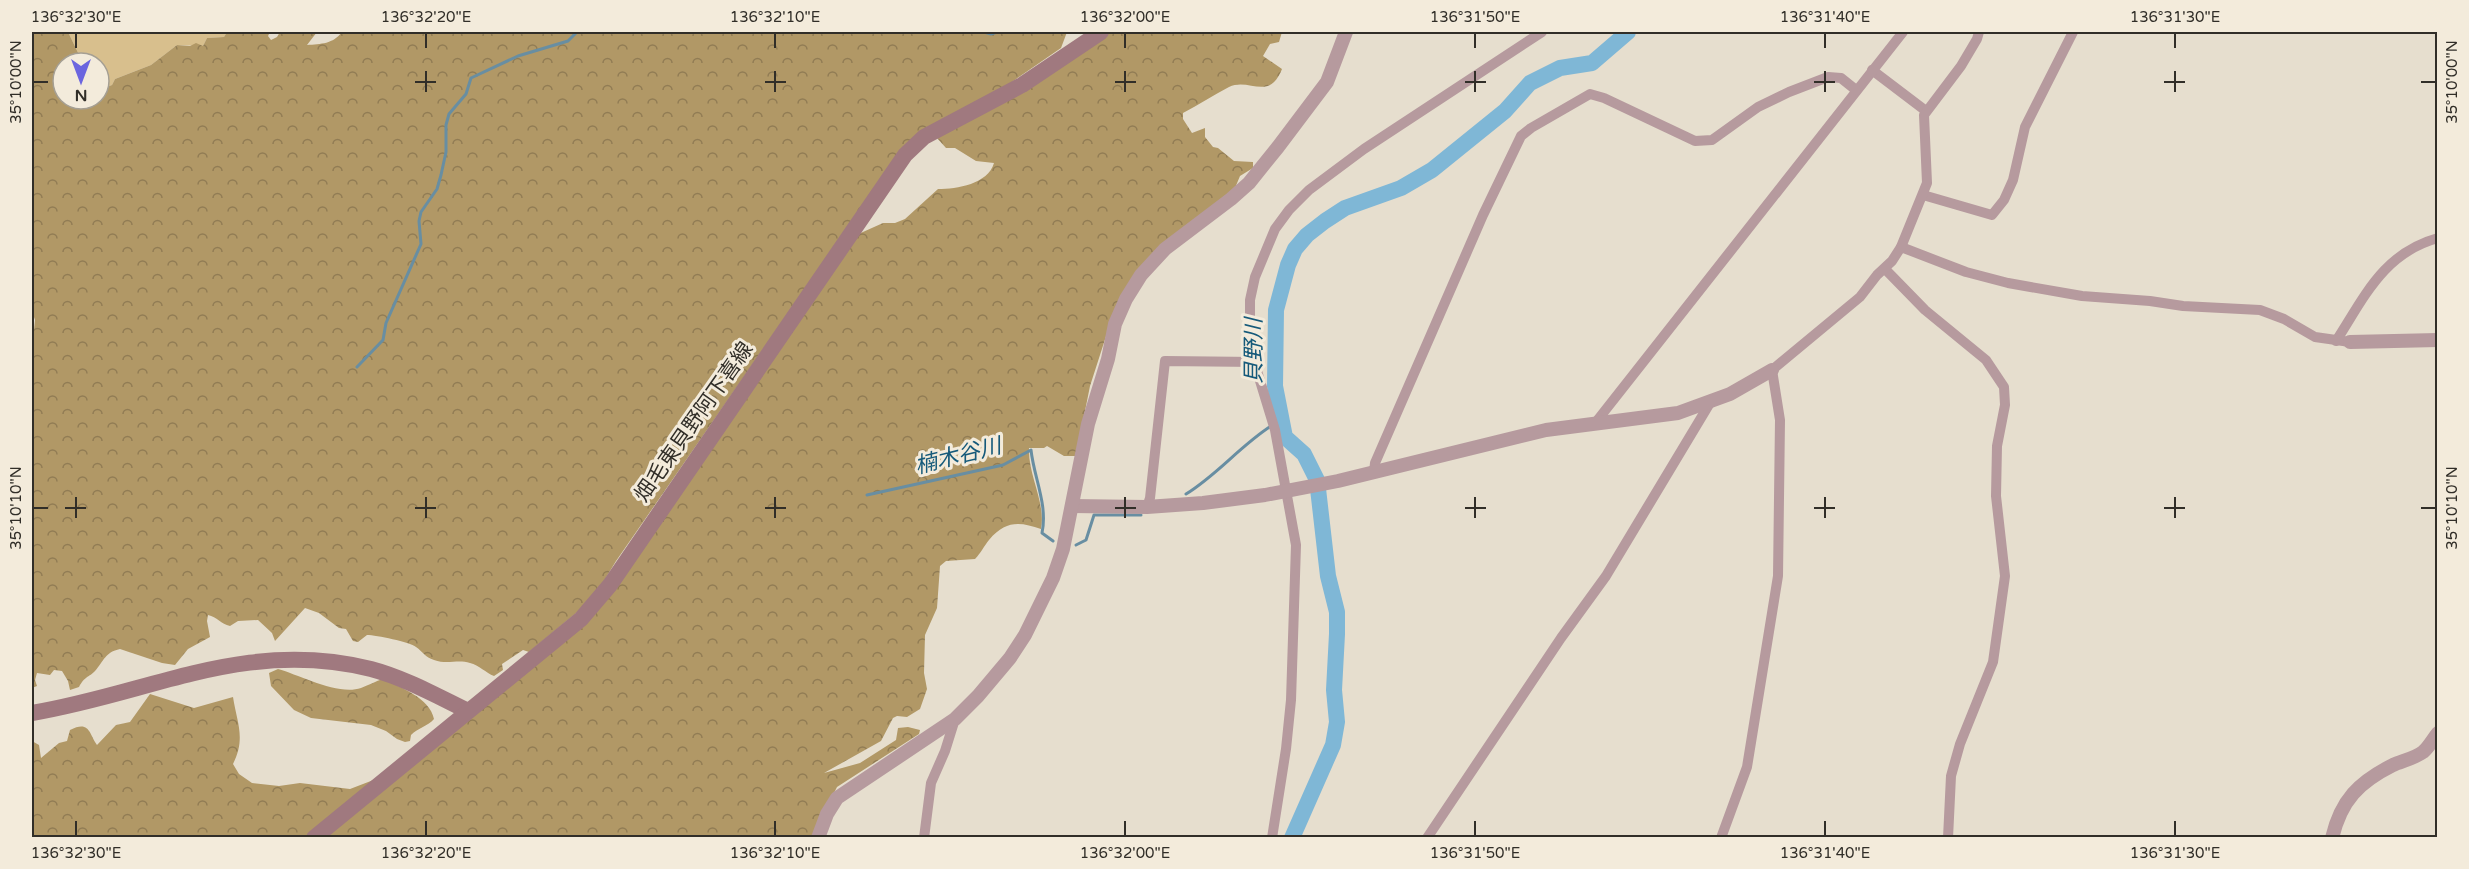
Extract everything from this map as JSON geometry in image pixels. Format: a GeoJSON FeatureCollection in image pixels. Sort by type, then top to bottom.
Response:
{"type":"FeatureCollection","features":[{"type":"Feature","properties":{"kind":"main road","name":"畑毛東貝野阿下喜線"},"geometry":{"type":"LineString","coordinates":[[314,837],[581,619],[610,585],[905,155],[924,137],[1022,85],[1101,32]]}},
{"type":"Feature","properties":{"kind":"main road"},"geometry":{"type":"LineString","coordinates":[[32,713],[62,708],[204,669],[272,659],[340,663],[373,669],[406,681],[468,711]]}},
{"type":"Feature","properties":{"kind":"street"},"geometry":{"type":"LineString","coordinates":[[818,837],[827,814],[837,798],[955,719],[990,682],[1025,635],[1053,578],[1062,549],[1088,424],[1108,359],[1115,324],[1126,298],[1141,275],[1165,249],[1231,199],[1270,156],[1328,82],[1346,32]]}},
{"type":"Feature","properties":{"kind":"street"},"geometry":{"type":"LineString","coordinates":[[1272,837],[1286,749],[1292,683],[1296,545],[1273,425],[1250,348],[1250,300],[1255,277],[1275,229],[1289,210],[1309,190],[1364,149],[1542,32]]}},
{"type":"Feature","properties":{"kind":"street"},"geometry":{"type":"LineString","coordinates":[[1596,422],[1903,32]]}},
{"type":"Feature","properties":{"kind":"street"},"geometry":{"type":"LineString","coordinates":[[1072,506],[1147,507],[1203,503],[1287,490],[1338,481],[1546,430],[1678,413],[1730,394],[1772,370],[1860,297],[1901,248],[1927,183],[1924,115],[1961,66],[1979,32]]}},
{"type":"Feature","properties":{"kind":"street"},"geometry":{"type":"LineString","coordinates":[[1923,195],[1992,215],[2004,200],[2013,180],[2025,127],[2073,32]]}},
{"type":"Feature","properties":{"kind":"street"},"geometry":{"type":"LineString","coordinates":[[1872,70],[1926,111]]}},
{"type":"Feature","properties":{"kind":"street"},"geometry":{"type":"LineString","coordinates":[[1374,472],[1375,463],[1483,215],[1521,136],[1531,128],[1590,94],[1604,98],[1695,141],[1712,140],[1758,107],[1828,77],[1841,78],[1856,90]]}},
{"type":"Feature","properties":{"kind":"street"},"geometry":{"type":"LineString","coordinates":[[2336,341],[2379,275],[2413,248],[2438,238]]}},
{"type":"Feature","properties":{"kind":"street"},"geometry":{"type":"LineString","coordinates":[[1901,248],[1966,272],[2050,291],[2183,306],[2267,312],[2315,337],[2336,341],[2438,340]]}},
{"type":"Feature","properties":{"kind":"street"},"geometry":{"type":"LineString","coordinates":[[1885,269],[1925,310],[1986,360],[2004,387],[2005,405],[1997,446],[1996,496],[2005,576],[1993,662],[1960,744],[1951,776],[1948,837]]}},
{"type":"Feature","properties":{"kind":"street"},"geometry":{"type":"LineString","coordinates":[[1147,507],[1150,498],[1165,361],[1256,362]]}},
{"type":"Feature","properties":{"kind":"street"},"geometry":{"type":"LineString","coordinates":[[1721,837],[1747,767],[1778,576],[1780,420],[1772,370]]}},
{"type":"Feature","properties":{"kind":"street"},"geometry":{"type":"LineString","coordinates":[[1427,837],[1561,638],[1606,576],[1710,403]]}},
{"type":"Feature","properties":{"kind":"street"},"geometry":{"type":"LineString","coordinates":[[924,837],[931,783],[945,751],[955,719]]}},
{"type":"Feature","properties":{"kind":"street"},"geometry":{"type":"LineString","coordinates":[[2332,837],[2336,820],[2347,799],[2362,784],[2391,766],[2423,752],[2438,734]]}},
{"type":"Feature","properties":{"kind":"shaded area"},"geometry":{"type":"Polygon","coordinates":[[[70,32],[227,32],[224,37],[207,38],[203,46],[177,45],[151,65],[115,79],[111,85],[111,51],[77,51],[70,32]]]}},
{"type":"Feature","properties":{"kind":"green space"},"geometry":{"type":"Polygon","coordinates":[[[32,32],[70,32],[77,51],[51,51],[51,111],[111,111],[111,85],[115,79],[151,65],[177,45],[190,46],[196,43],[203,46],[207,38],[224,37],[227,32],[270,32],[268,36],[271,40],[280,32],[317,32],[307,45],[331,41],[342,32],[1067,32],[1061,48],[890,166],[616,561],[593,599],[529,652],[523,650],[502,664],[503,670],[494,676],[470,663],[434,660],[413,645],[385,637],[367,635],[358,642],[353,641],[346,629],[339,628],[319,613],[305,608],[275,641],[272,633],[258,620],[238,621],[230,626],[208,615],[210,637],[188,649],[175,665],[120,649],[108,655],[79,687],[70,690],[62,671],[54,670],[50,675],[37,673],[35,680],[37,686],[32,688],[32,332],[35,320],[32,311],[32,32]]]}},
{"type":"Feature","properties":{"kind":"green space"},"geometry":{"type":"Polygon","coordinates":[[[1108,32],[1282,32],[1279,42],[1270,44],[1263,56],[1282,69],[1277,79],[1265,87],[1236,85],[1229,87],[1183,113],[1183,119],[1192,133],[1205,128],[1205,137],[1213,147],[1218,148],[1234,161],[1253,162],[1253,168],[1240,176],[1235,188],[1163,244],[1109,327],[1090,386],[1076,456],[1064,456],[1047,446],[1029,448],[1031,469],[1041,509],[1041,529],[1020,524],[1007,526],[995,533],[975,559],[946,561],[940,566],[937,608],[925,635],[924,673],[927,689],[920,709],[907,717],[893,718],[881,741],[824,773],[860,763],[896,740],[898,728],[908,727],[920,730],[919,734],[837,787],[812,837],[323,838],[584,624],[854,236],[883,223],[895,223],[905,219],[938,189],[971,184],[991,170],[994,163],[976,161],[955,148],[946,148],[937,138],[1108,32]]]}},
{"type":"Feature","properties":{"kind":"green space"},"geometry":{"type":"Polygon","coordinates":[[[278,669],[319,684],[341,689],[361,688],[383,679],[421,699],[434,719],[411,735],[410,741],[405,742],[371,725],[311,718],[294,710],[271,686],[269,673],[278,669]]]}},
{"type":"Feature","properties":{"kind":"green space"},"geometry":{"type":"Polygon","coordinates":[[[150,694],[194,708],[233,697],[240,738],[233,764],[239,774],[252,783],[279,786],[300,783],[350,789],[376,779],[308,837],[32,837],[32,741],[39,745],[41,758],[59,743],[67,741],[70,730],[85,727],[97,745],[116,725],[130,722],[150,694]]]}},
{"type":"Feature","properties":{"kind":"waterway"},"geometry":{"type":"LineString","coordinates":[[357,367],[383,340],[386,323],[421,244],[419,221],[421,212],[437,189],[441,175],[446,152],[446,125],[449,114],[466,94],[471,78],[518,56],[568,41],[577,32]]}},
{"type":"Feature","properties":{"kind":"waterway"},"geometry":{"type":"LineString","coordinates":[[874,32],[892,32]]}},
{"type":"Feature","properties":{"kind":"waterway"},"geometry":{"type":"LineString","coordinates":[[984,32],[991,34],[997,32]]}},
{"type":"Feature","properties":{"kind":"waterway","name":"貝野川"},"geometry":{"type":"LineString","coordinates":[[1292,838],[1333,745],[1337,722],[1334,690],[1337,612],[1328,576],[1317,480],[1304,454],[1285,437],[1275,386],[1276,310],[1288,265],[1295,249],[1307,235],[1325,221],[1345,208],[1401,188],[1432,170],[1505,111],[1530,83],[1560,68],[1592,63],[1628,32]]}},
{"type":"Feature","properties":{"kind":"waterway","name":"楠木谷川"},"geometry":{"type":"LineString","coordinates":[[1186,494],[1271,426]]}},
{"type":"Feature","properties":{"kind":"waterway","name":"楠木谷川"},"geometry":{"type":"LineString","coordinates":[[867,495],[1003,465],[1031,450],[1042,502],[1042,533],[1053,541]]}},
{"type":"Feature","properties":{"kind":"waterway","name":"楠木谷川"},"geometry":{"type":"LineString","coordinates":[[1076,545],[1086,540],[1094,515],[1141,515]]}}]}
